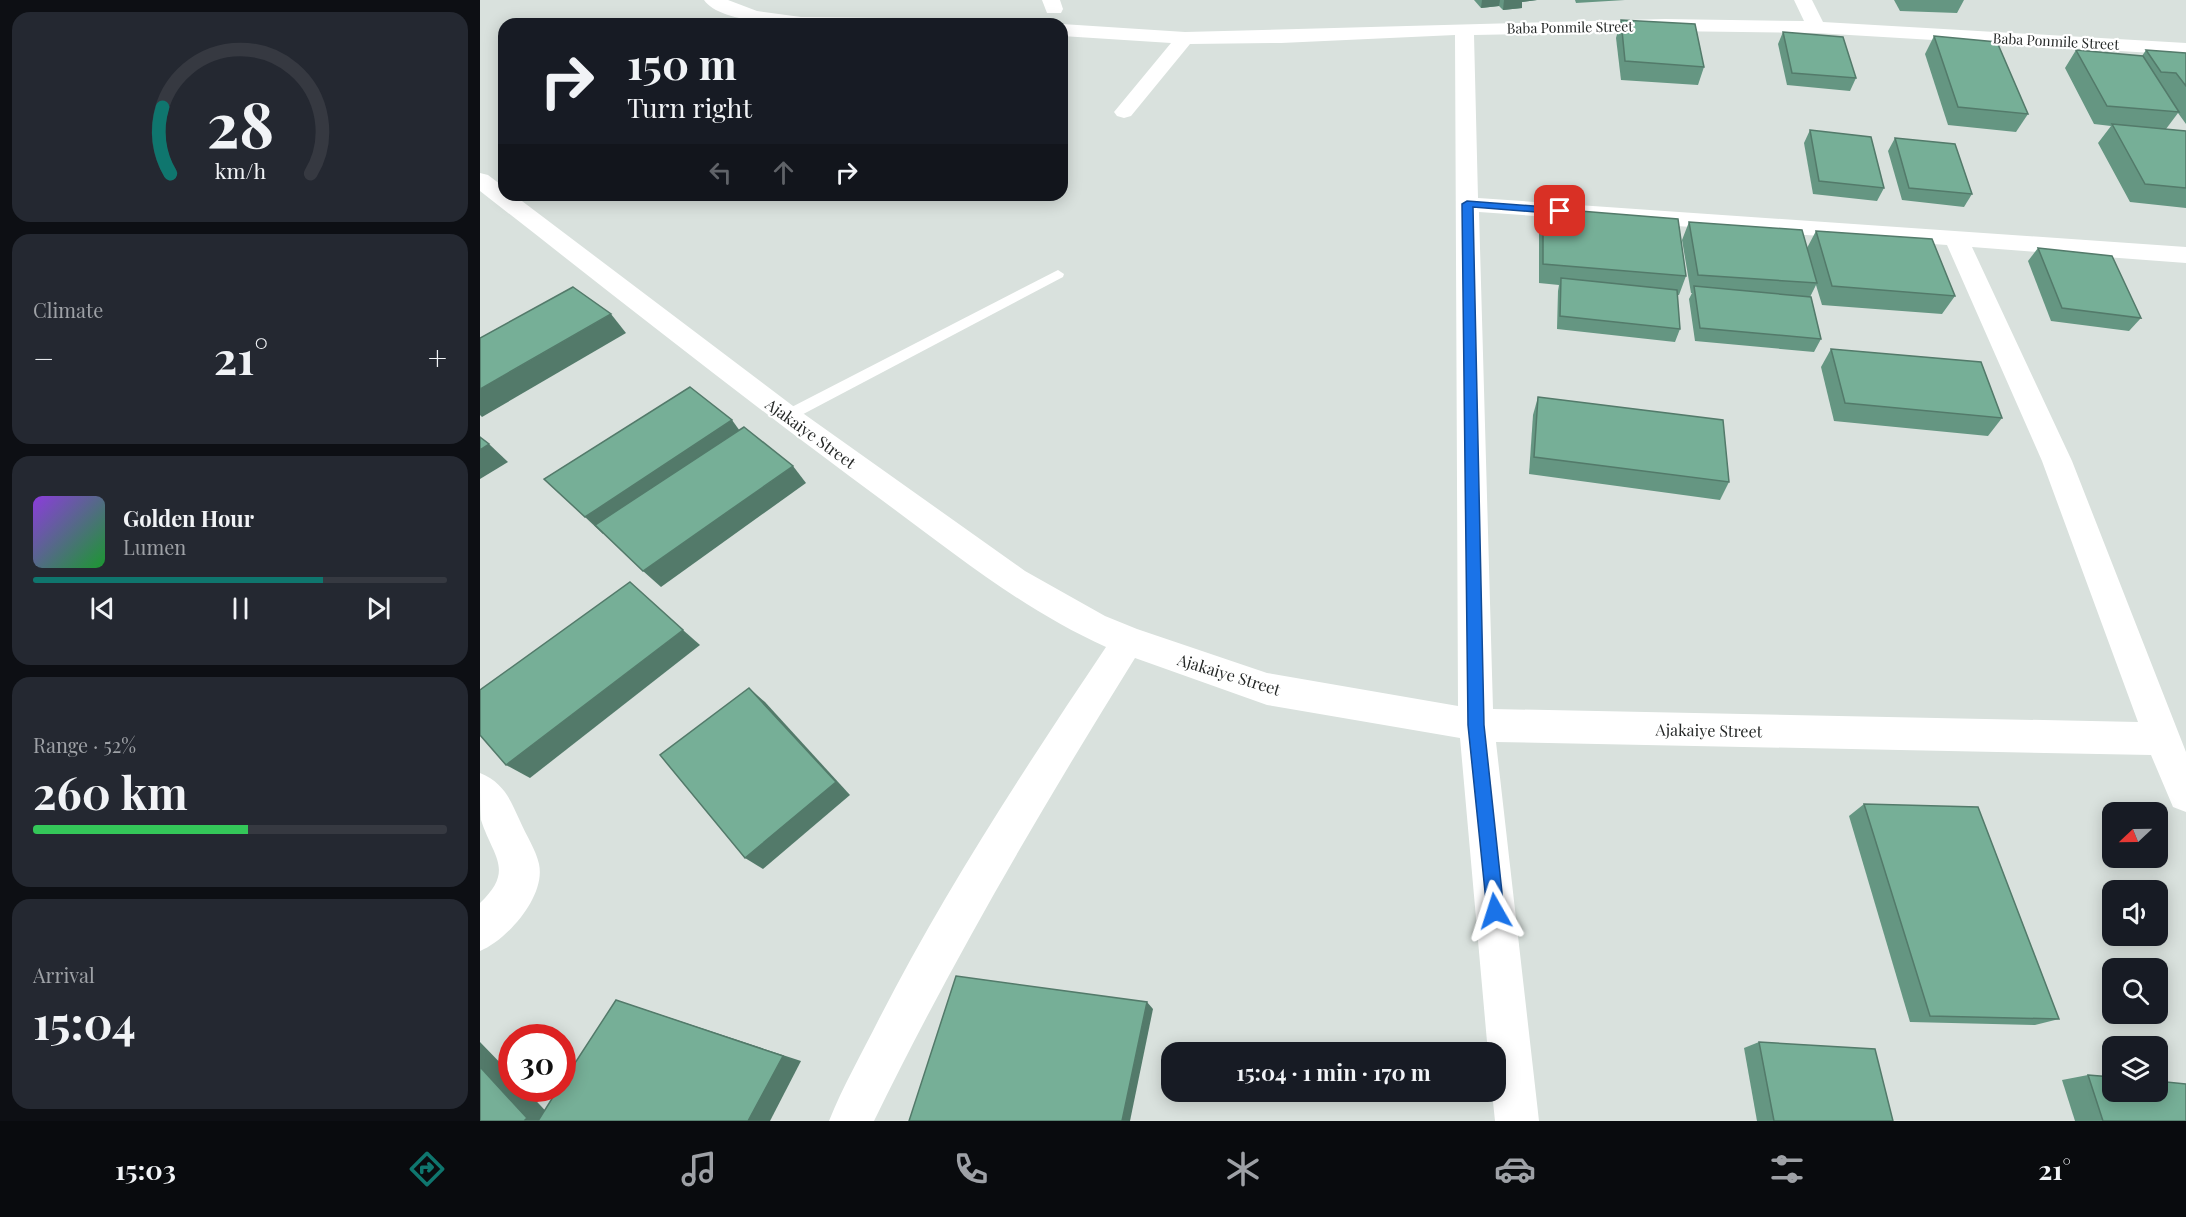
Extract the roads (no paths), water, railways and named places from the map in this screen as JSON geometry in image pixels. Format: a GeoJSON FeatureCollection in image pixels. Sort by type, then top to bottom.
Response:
{"type":"FeatureCollection","features":[{"type":"Feature","properties":{"kind":"street"},"geometry":{"type":"LineString","coordinates":[[713,0],[724,6],[767,18]]}},
{"type":"Feature","properties":{"kind":"street"},"geometry":{"type":"LineString","coordinates":[[1803,0],[1816,27]]}},
{"type":"Feature","properties":{"kind":"street","name":"Baba Ponmile Street"},"geometry":{"type":"LineString","coordinates":[[1068,30],[1185,38],[1665,25],[1816,27],[2186,49]]}},
{"type":"Feature","properties":{"kind":"street"},"geometry":{"type":"LineString","coordinates":[[1464,29],[1476,725],[1517,1121]]}},
{"type":"Feature","properties":{"kind":"street"},"geometry":{"type":"LineString","coordinates":[[1124,112],[1185,38]]}},
{"type":"Feature","properties":{"kind":"street","name":"Ajakaiye Street"},"geometry":{"type":"LineString","coordinates":[[480,180],[498,194]]}},
{"type":"Feature","properties":{"kind":"street","name":"Ajakaiye Street"},"geometry":{"type":"LineString","coordinates":[[507,201],[787,416],[1014,579],[1093,626],[1128,641],[1267,689],[1476,725],[2162,739]]}},
{"type":"Feature","properties":{"kind":"street"},"geometry":{"type":"LineString","coordinates":[[1467,204],[2186,255]]}},
{"type":"Feature","properties":{"kind":"street"},"geometry":{"type":"LineString","coordinates":[[1956,239],[2057,461],[2162,739],[2186,794]]}},
{"type":"Feature","properties":{"kind":"street"},"geometry":{"type":"LineString","coordinates":[[851,1121],[927,972],[975,888],[1065,738],[1128,641]]}},
{"type":"Feature","properties":{"kind":"street"},"geometry":{"type":"LineString","coordinates":[[480,791],[494,807],[520,865],[518,886],[505,907],[480,931]]}},
{"type":"Feature","properties":{"kind":"lane"},"geometry":{"type":"LineString","coordinates":[[787,416],[1058,274]]}}]}
